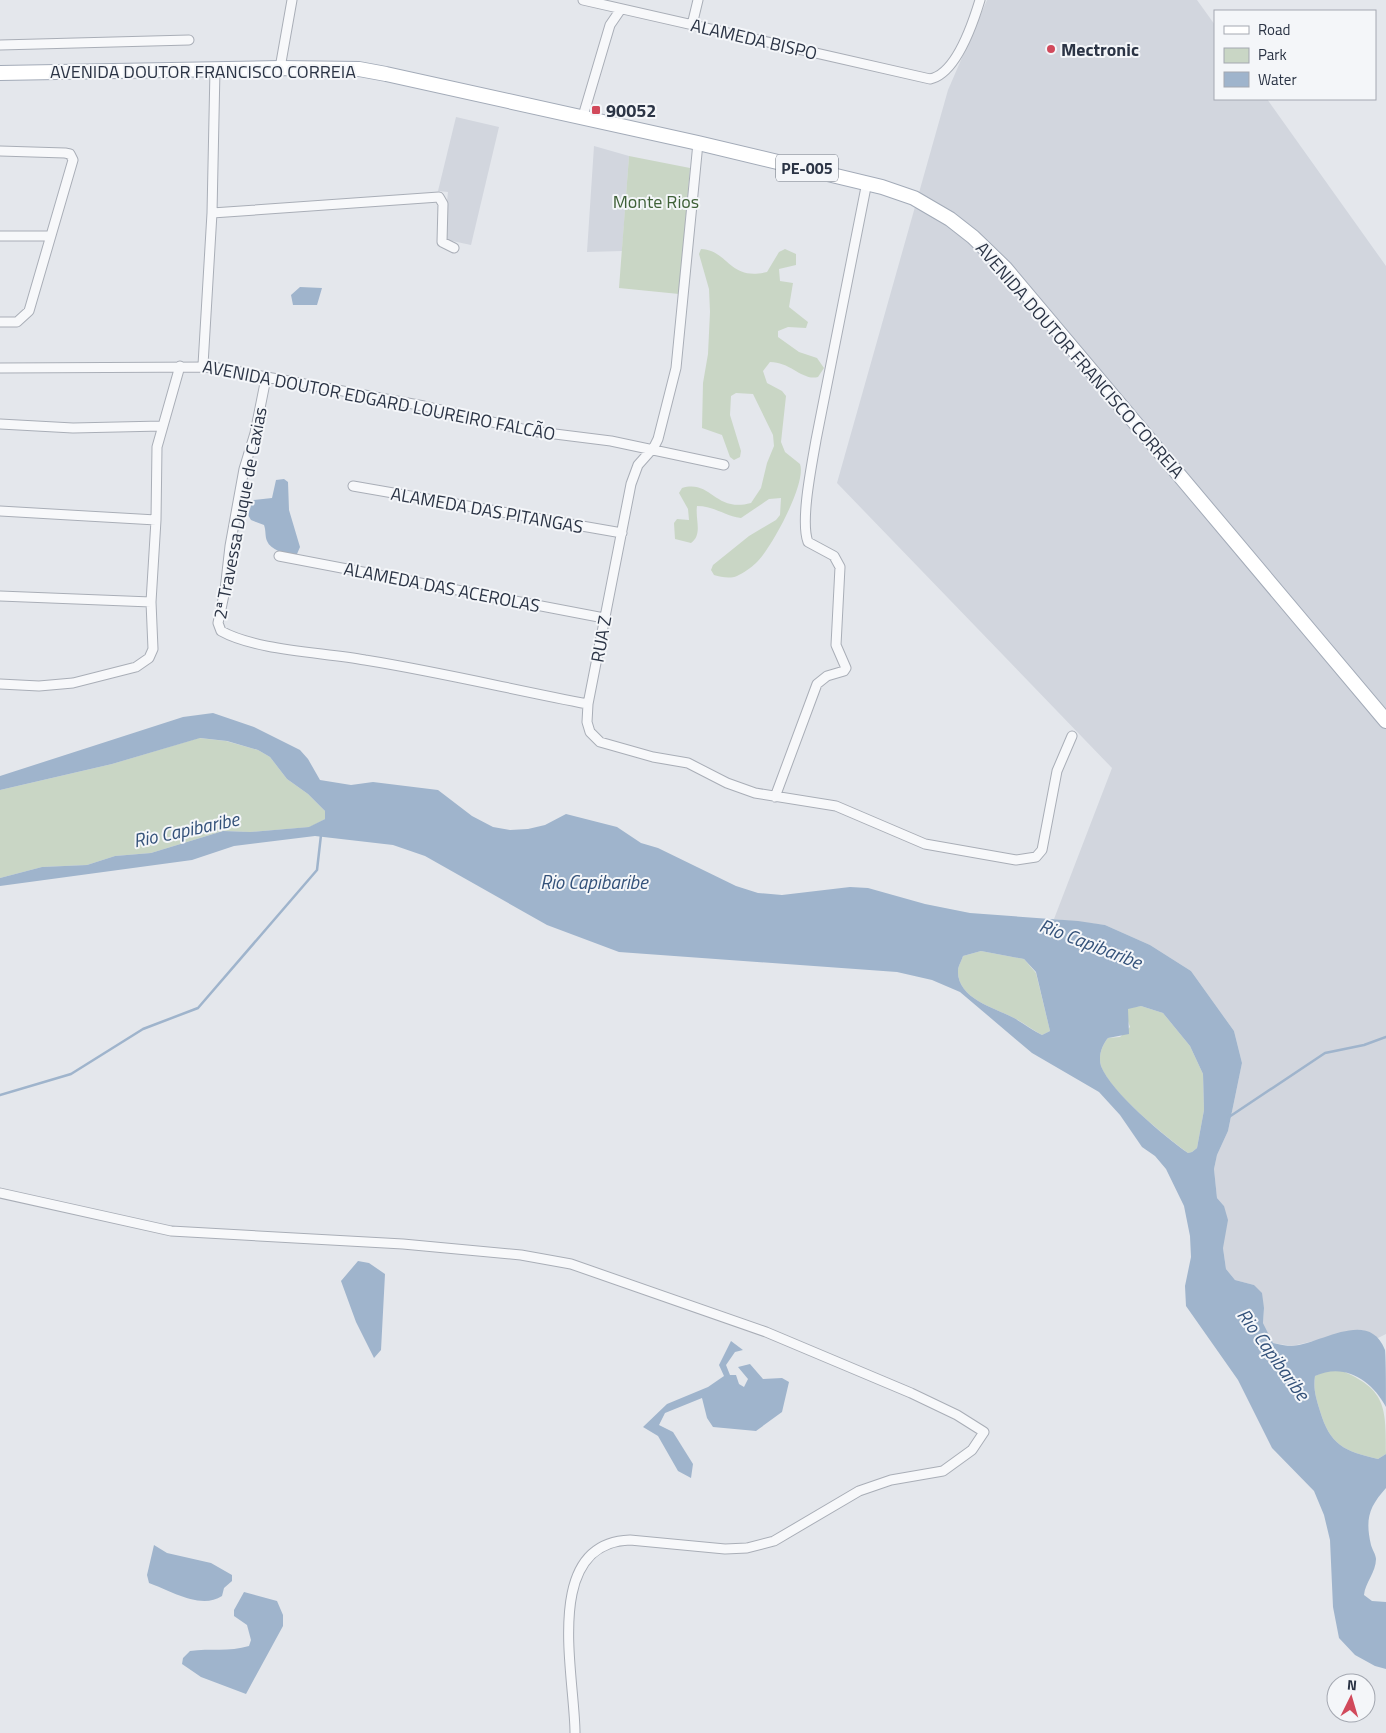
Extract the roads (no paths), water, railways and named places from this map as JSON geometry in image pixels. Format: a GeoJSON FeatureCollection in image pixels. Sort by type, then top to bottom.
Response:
{"type":"FeatureCollection","features":[{"type":"Feature","properties":{"kind":"main road","name":"AVENIDA DOUTOR FRANCISCO CORREIA"},"geometry":{"type":"LineString","coordinates":[[0,73],[339,68],[386,74],[583,116],[868,182],[925,204],[974,236],[995,257],[1386,721]]}},
{"type":"Feature","properties":{"kind":"street"},"geometry":{"type":"LineString","coordinates":[[280,68],[292,0]]}},
{"type":"Feature","properties":{"kind":"street","name":"ALAMEDA BISPO"},"geometry":{"type":"LineString","coordinates":[[583,0],[930,79],[941,76],[954,60],[973,21],[980,0]]}},
{"type":"Feature","properties":{"kind":"street"},"geometry":{"type":"LineString","coordinates":[[692,25],[698,0]]}},
{"type":"Feature","properties":{"kind":"street"},"geometry":{"type":"LineString","coordinates":[[583,116],[610,25],[621,9]]}},
{"type":"Feature","properties":{"kind":"street"},"geometry":{"type":"LineString","coordinates":[[0,45],[189,40]]}},
{"type":"Feature","properties":{"kind":"street"},"geometry":{"type":"LineString","coordinates":[[203,366],[212,213],[215,69]]}},
{"type":"Feature","properties":{"kind":"street","name":"RUA Z"},"geometry":{"type":"LineString","coordinates":[[698,142],[676,368],[658,438],[652,450],[638,465],[625,509],[622,533],[588,704],[587,722],[590,732],[600,742],[653,757],[688,763],[734,786],[775,797]]}},
{"type":"Feature","properties":{"kind":"street"},"geometry":{"type":"LineString","coordinates":[[0,151],[65,153],[71,155],[72,162],[48,236],[29,311],[21,320],[4,322]]}},
{"type":"Feature","properties":{"kind":"street"},"geometry":{"type":"LineString","coordinates":[[868,182],[816,440],[805,532],[808,542],[834,556],[840,567],[836,645],[846,668],[844,671],[822,679],[817,684],[775,797],[836,806],[925,844],[1009,859],[1029,859],[1036,857],[1042,850],[1057,771],[1072,736]]}},
{"type":"Feature","properties":{"kind":"street"},"geometry":{"type":"LineString","coordinates":[[212,213],[439,197],[443,204],[442,242],[454,248]]}},
{"type":"Feature","properties":{"kind":"street"},"geometry":{"type":"LineString","coordinates":[[0,236],[48,236]]}},
{"type":"Feature","properties":{"kind":"street"},"geometry":{"type":"LineString","coordinates":[[0,684],[39,686],[73,683],[144,664],[153,648],[151,602],[156,520],[157,447],[180,366]]}},
{"type":"Feature","properties":{"kind":"street","name":"AVENIDA DOUTOR EDGARD LOUREIRO FALCÃO"},"geometry":{"type":"LineString","coordinates":[[0,368],[203,366],[424,406],[531,431],[611,441],[724,465]]}},
{"type":"Feature","properties":{"kind":"street","name":"2ª Travessa Duque de Caxias"},"geometry":{"type":"LineString","coordinates":[[266,378],[255,433],[244,469],[230,546],[226,590],[218,623],[221,631],[236,638],[273,646],[416,668],[588,704]]}},
{"type":"Feature","properties":{"kind":"street"},"geometry":{"type":"LineString","coordinates":[[0,424],[73,428],[162,426]]}},
{"type":"Feature","properties":{"kind":"street","name":"ALAMEDA DAS PITANGAS"},"geometry":{"type":"LineString","coordinates":[[353,486],[622,533]]}},
{"type":"Feature","properties":{"kind":"street"},"geometry":{"type":"LineString","coordinates":[[0,511],[156,520]]}},
{"type":"Feature","properties":{"kind":"street","name":"ALAMEDA DAS ACEROLAS"},"geometry":{"type":"LineString","coordinates":[[279,556],[604,618]]}},
{"type":"Feature","properties":{"kind":"street"},"geometry":{"type":"LineString","coordinates":[[0,596],[151,602]]}},
{"type":"Feature","properties":{"kind":"street"},"geometry":{"type":"LineString","coordinates":[[0,1193],[171,1231],[403,1244],[521,1255],[571,1264],[766,1332],[911,1393],[957,1415],[984,1432],[972,1450],[943,1471],[891,1480],[859,1491],[774,1541],[747,1548],[726,1549],[615,1540],[598,1547],[584,1559],[578,1570],[569,1622],[569,1666],[575,1733]]}},
{"type":"Feature","properties":{"kind":"water"},"geometry":{"type":"Polygon","coordinates":[[[300,287],[322,288],[317,305],[293,305],[291,295],[300,287]]]}},
{"type":"Feature","properties":{"kind":"water"},"geometry":{"type":"Polygon","coordinates":[[[284,479],[288,482],[289,510],[300,547],[297,554],[285,553],[272,547],[266,539],[264,525],[251,520],[248,515],[253,500],[272,498],[276,480],[284,479]]]}},
{"type":"Feature","properties":{"kind":"water","name":"Rio Capibaribe"},"geometry":{"type":"Polygon","coordinates":[[[213,713],[254,727],[300,750],[308,759],[320,780],[351,785],[373,782],[438,790],[472,816],[493,827],[510,830],[528,829],[545,825],[566,814],[617,827],[641,843],[658,848],[736,886],[758,893],[782,895],[850,887],[868,888],[925,904],[970,913],[1078,921],[1105,925],[1150,945],[1191,971],[1234,1031],[1242,1063],[1228,1131],[1217,1155],[1214,1169],[1217,1198],[1224,1206],[1228,1220],[1223,1248],[1226,1269],[1235,1280],[1254,1285],[1262,1293],[1263,1323],[1273,1343],[1292,1346],[1356,1330],[1368,1331],[1378,1338],[1385,1350],[1386,1407],[1380,1397],[1365,1382],[1347,1373],[1336,1371],[1315,1376],[1314,1385],[1316,1398],[1328,1432],[1340,1445],[1356,1453],[1378,1459],[1386,1454],[1386,1488],[1372,1508],[1368,1528],[1376,1564],[1364,1595],[1372,1601],[1386,1602],[1386,1669],[1375,1666],[1355,1655],[1339,1638],[1333,1607],[1330,1540],[1324,1515],[1314,1491],[1272,1448],[1238,1380],[1186,1306],[1185,1286],[1191,1257],[1190,1236],[1184,1206],[1166,1169],[1155,1156],[1142,1147],[1120,1115],[1099,1092],[1032,1053],[960,992],[932,980],[897,972],[619,952],[547,925],[425,856],[393,845],[315,836],[234,846],[192,860],[0,886],[0,878],[42,867],[87,865],[115,856],[151,853],[223,831],[250,832],[309,827],[325,819],[325,811],[308,794],[287,779],[270,757],[258,750],[227,741],[200,738],[112,764],[0,790],[0,776],[183,717],[213,713]],[[981,951],[963,956],[958,971],[959,980],[963,988],[978,1001],[1012,1017],[1042,1035],[1050,1031],[1036,972],[1024,959],[981,951]],[[1141,1006],[1128,1009],[1129,1034],[1108,1038],[1102,1047],[1100,1055],[1101,1066],[1107,1077],[1127,1101],[1178,1146],[1188,1153],[1192,1152],[1197,1148],[1204,1110],[1203,1074],[1190,1046],[1163,1013],[1141,1006]]]}},
{"type":"Feature","properties":{"kind":"water"},"geometry":{"type":"Polygon","coordinates":[[[358,1261],[369,1263],[385,1274],[381,1350],[374,1358],[356,1322],[341,1281],[358,1261]]]}},
{"type":"Feature","properties":{"kind":"water"},"geometry":{"type":"Polygon","coordinates":[[[731,1341],[743,1350],[735,1352],[726,1365],[730,1375],[736,1375],[739,1384],[744,1387],[748,1379],[738,1367],[750,1364],[763,1379],[782,1378],[789,1382],[782,1412],[756,1431],[713,1427],[707,1418],[702,1398],[665,1413],[659,1425],[673,1432],[693,1464],[691,1478],[678,1471],[658,1436],[643,1427],[667,1404],[708,1387],[724,1376],[719,1365],[731,1341]]]}},
{"type":"Feature","properties":{"kind":"water"},"geometry":{"type":"Polygon","coordinates":[[[154,1545],[167,1553],[211,1563],[232,1575],[232,1581],[224,1588],[222,1596],[214,1600],[205,1601],[186,1598],[149,1583],[147,1575],[154,1545]]]}},
{"type":"Feature","properties":{"kind":"water"},"geometry":{"type":"Polygon","coordinates":[[[244,1592],[277,1601],[283,1615],[283,1626],[246,1694],[201,1677],[182,1664],[183,1658],[190,1651],[234,1649],[249,1646],[251,1640],[247,1625],[234,1616],[234,1610],[244,1592]]]}},
{"type":"Feature","properties":{"kind":"waterway"},"geometry":{"type":"LineString","coordinates":[[0,1095],[71,1074],[143,1029],[198,1008],[317,870],[321,835]]}},
{"type":"Feature","properties":{"kind":"waterway"},"geometry":{"type":"LineString","coordinates":[[1229,1117],[1325,1053],[1364,1045],[1386,1037]]}},
{"type":"Feature","properties":{"kind":"place","name":"Mectronic"},"geometry":{"type":"Point","coordinates":[1051,49]}},
{"type":"Feature","properties":{"kind":"place","name":"90052"},"geometry":{"type":"Point","coordinates":[596,110]}},
{"type":"Feature","properties":{"kind":"park label","name":"Monte Rios"},"geometry":{"type":"Point","coordinates":[656,201]}}]}
